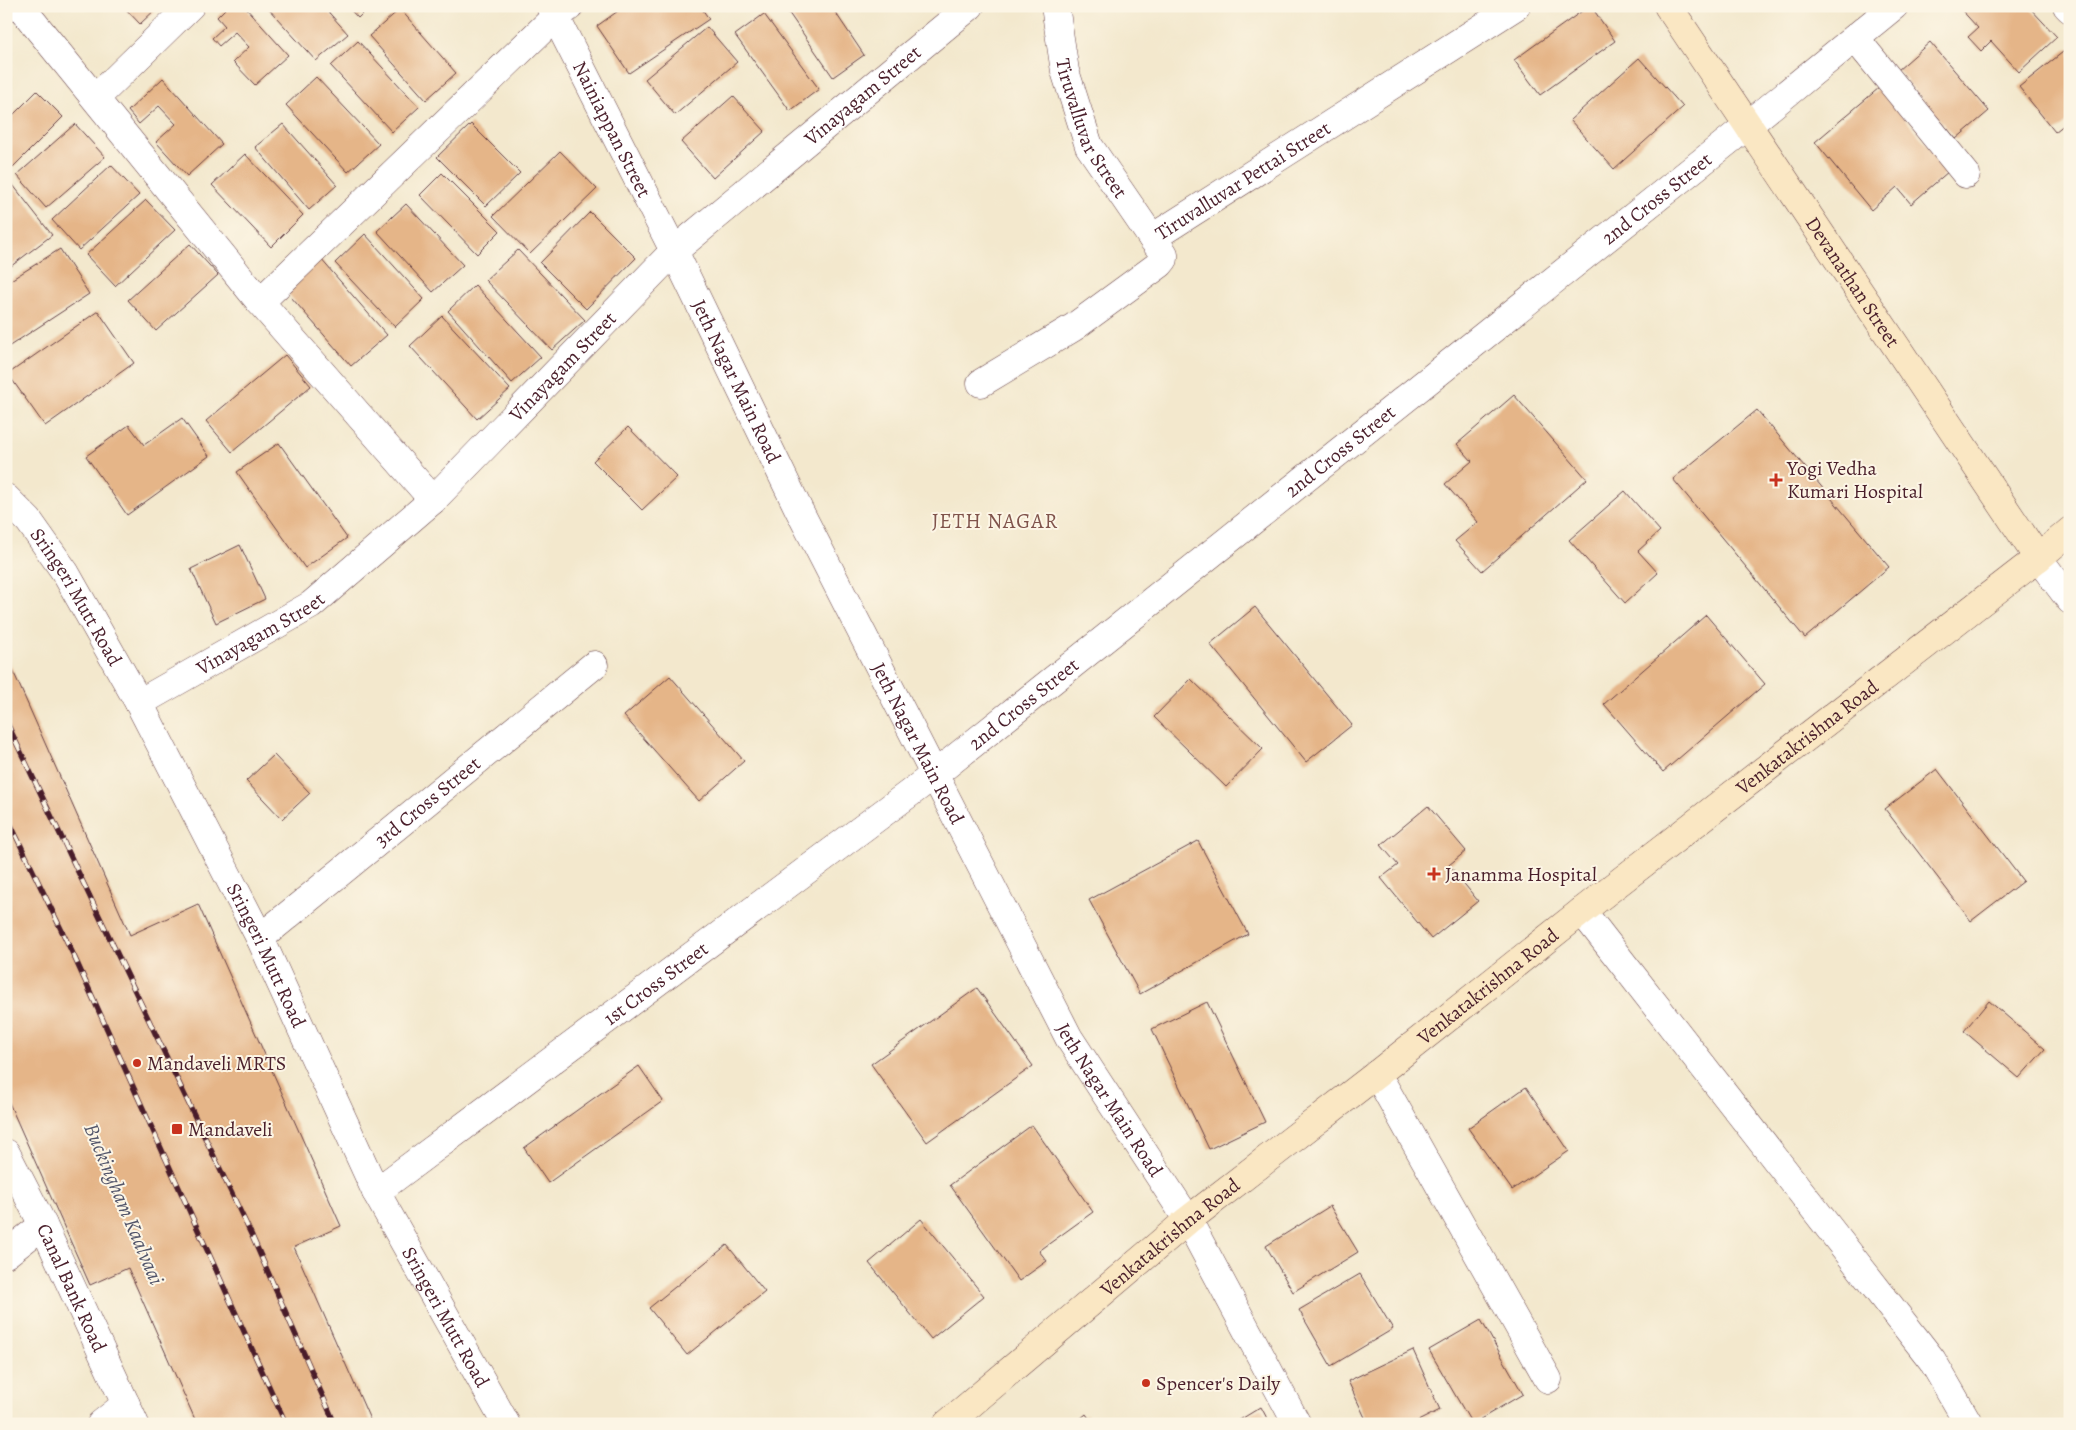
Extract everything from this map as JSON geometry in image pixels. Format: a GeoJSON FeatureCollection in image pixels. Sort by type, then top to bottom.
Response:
{"type":"FeatureCollection","features":[{"type":"Feature","properties":{"kind":"main road","name":"Devanathan Street"},"geometry":{"type":"LineString","coordinates":[[1668,6],[2038,558]]}},
{"type":"Feature","properties":{"kind":"main road","name":"Venkatakrishna Road"},"geometry":{"type":"LineString","coordinates":[[947,1424],[1188,1220],[1377,1074],[1582,911],[2038,558],[2070,531]]}},
{"type":"Feature","properties":{"kind":"street"},"geometry":{"type":"LineString","coordinates":[[20,6],[260,302],[433,500]]}},
{"type":"Feature","properties":{"kind":"street"},"geometry":{"type":"LineString","coordinates":[[96,98],[190,6]]}},
{"type":"Feature","properties":{"kind":"street","name":"Vinayagam Street"},"geometry":{"type":"LineString","coordinates":[[139,704],[311,605],[433,500],[674,251],[970,6]]}},
{"type":"Feature","properties":{"kind":"street","name":"Tiruvalluvar Street"},"geometry":{"type":"LineString","coordinates":[[1055,6],[1065,71],[1089,146],[1152,238]]}},
{"type":"Feature","properties":{"kind":"street","name":"Tiruvalluvar Pettai Street"},"geometry":{"type":"LineString","coordinates":[[981,383],[1074,327],[1160,264],[1164,259],[1164,254],[1152,238],[1516,6]]}},
{"type":"Feature","properties":{"kind":"street","name":"2nd Cross Street"},"geometry":{"type":"LineString","coordinates":[[934,775],[1747,126],[1894,6]]}},
{"type":"Feature","properties":{"kind":"street"},"geometry":{"type":"LineString","coordinates":[[2067,6],[2070,9]]}},
{"type":"Feature","properties":{"kind":"street"},"geometry":{"type":"LineString","coordinates":[[260,302],[558,10]]}},
{"type":"Feature","properties":{"kind":"street","name":"Nainiappan Street"},"geometry":{"type":"LineString","coordinates":[[558,10],[674,251]]}},
{"type":"Feature","properties":{"kind":"street"},"geometry":{"type":"LineString","coordinates":[[1855,38],[1966,174]]}},
{"type":"Feature","properties":{"kind":"street","name":"Jeth Nagar Main Road"},"geometry":{"type":"LineString","coordinates":[[674,251],[799,510],[1069,1038],[1188,1220],[1298,1424]]}},
{"type":"Feature","properties":{"kind":"street","name":"Sringeri Mutt Road"},"geometry":{"type":"LineString","coordinates":[[6,498],[29,521],[65,572],[139,704],[260,938],[376,1192],[506,1424]]}},
{"type":"Feature","properties":{"kind":"street"},"geometry":{"type":"LineString","coordinates":[[2038,558],[2070,600]]}},
{"type":"Feature","properties":{"kind":"street","name":"3rd Cross Street"},"geometry":{"type":"LineString","coordinates":[[260,938],[594,664]]}},
{"type":"Feature","properties":{"kind":"street","name":"1st Cross Street"},"geometry":{"type":"LineString","coordinates":[[376,1192],[934,775]]}},
{"type":"Feature","properties":{"kind":"street"},"geometry":{"type":"LineString","coordinates":[[1582,911],[1932,1360],[1970,1424]]}},
{"type":"Feature","properties":{"kind":"street"},"geometry":{"type":"LineString","coordinates":[[1377,1074],[1548,1379]]}},
{"type":"Feature","properties":{"kind":"street","name":"Canal Bank Road"},"geometry":{"type":"LineString","coordinates":[[6,1153],[43,1225],[131,1414]]}},
{"type":"Feature","properties":{"kind":"street"},"geometry":{"type":"LineString","coordinates":[[6,1254],[43,1225]]}},
{"type":"Feature","properties":{"kind":"street"},"geometry":{"type":"LineString","coordinates":[[101,1424],[131,1414]]}},
{"type":"Feature","properties":{"kind":"building"},"geometry":{"type":"Polygon","coordinates":[[[123,6],[159,6],[140,24],[123,6]]]}},
{"type":"Feature","properties":{"kind":"building"},"geometry":{"type":"Polygon","coordinates":[[[228,6],[244,6],[288,55],[255,85],[233,62],[249,47],[235,32],[219,46],[212,38],[225,26],[217,17],[228,6]]]}},
{"type":"Feature","properties":{"kind":"building"},"geometry":{"type":"Polygon","coordinates":[[[266,6],[323,6],[348,34],[316,61],[266,6]]]}},
{"type":"Feature","properties":{"kind":"building"},"geometry":{"type":"Polygon","coordinates":[[[347,6],[370,6],[358,18],[347,6]]]}},
{"type":"Feature","properties":{"kind":"building"},"geometry":{"type":"Polygon","coordinates":[[[625,6],[700,6],[709,19],[629,73],[597,26],[625,6]]]}},
{"type":"Feature","properties":{"kind":"building"},"geometry":{"type":"Polygon","coordinates":[[[784,6],[831,6],[864,55],[833,77],[784,6]]]}},
{"type":"Feature","properties":{"kind":"building"},"geometry":{"type":"Polygon","coordinates":[[[1591,6],[1615,41],[1540,95],[1514,60],[1591,6]]]}},
{"type":"Feature","properties":{"kind":"building"},"geometry":{"type":"Polygon","coordinates":[[[1958,6],[2028,6],[2057,37],[2019,72],[1991,41],[1981,51],[1968,37],[1978,28],[1958,6]]]}},
{"type":"Feature","properties":{"kind":"building"},"geometry":{"type":"Polygon","coordinates":[[[400,9],[456,73],[426,100],[369,36],[400,9]]]}},
{"type":"Feature","properties":{"kind":"building"},"geometry":{"type":"Polygon","coordinates":[[[764,14],[819,89],[790,111],[735,35],[764,14]]]}},
{"type":"Feature","properties":{"kind":"building"},"geometry":{"type":"Polygon","coordinates":[[[707,27],[737,62],[675,115],[645,79],[707,27]]]}},
{"type":"Feature","properties":{"kind":"building"},"geometry":{"type":"Polygon","coordinates":[[[358,41],[419,107],[392,132],[331,66],[358,41]]]}},
{"type":"Feature","properties":{"kind":"building"},"geometry":{"type":"Polygon","coordinates":[[[1930,42],[1989,111],[1956,139],[1898,70],[1930,42]]]}},
{"type":"Feature","properties":{"kind":"building"},"geometry":{"type":"Polygon","coordinates":[[[2068,48],[2070,50],[2070,120],[2055,132],[2019,87],[2068,48]]]}},
{"type":"Feature","properties":{"kind":"building"},"geometry":{"type":"Polygon","coordinates":[[[1639,58],[1683,107],[1614,169],[1570,120],[1639,58]]]}},
{"type":"Feature","properties":{"kind":"building"},"geometry":{"type":"Polygon","coordinates":[[[316,77],[379,144],[348,172],[286,105],[316,77]]]}},
{"type":"Feature","properties":{"kind":"building"},"geometry":{"type":"Polygon","coordinates":[[[163,78],[222,144],[187,176],[156,142],[176,124],[159,106],[139,124],[128,111],[163,78]]]}},
{"type":"Feature","properties":{"kind":"building"},"geometry":{"type":"Polygon","coordinates":[[[1879,88],[1949,171],[1911,204],[1897,187],[1871,210],[1815,142],[1879,88]]]}},
{"type":"Feature","properties":{"kind":"building"},"geometry":{"type":"Polygon","coordinates":[[[37,91],[63,117],[11,169],[6,165],[6,122],[37,91]]]}},
{"type":"Feature","properties":{"kind":"building"},"geometry":{"type":"Polygon","coordinates":[[[733,96],[765,131],[713,178],[681,142],[733,96]]]}},
{"type":"Feature","properties":{"kind":"building"},"geometry":{"type":"Polygon","coordinates":[[[75,124],[105,157],[46,208],[17,175],[75,124]]]}},
{"type":"Feature","properties":{"kind":"building"},"geometry":{"type":"Polygon","coordinates":[[[283,124],[337,185],[309,210],[255,147],[283,124]]]}},
{"type":"Feature","properties":{"kind":"building"},"geometry":{"type":"Polygon","coordinates":[[[471,124],[520,173],[486,206],[437,157],[471,124]]]}},
{"type":"Feature","properties":{"kind":"building"},"geometry":{"type":"Polygon","coordinates":[[[560,151],[597,189],[530,254],[493,216],[560,151]]]}},
{"type":"Feature","properties":{"kind":"building"},"geometry":{"type":"Polygon","coordinates":[[[245,154],[303,215],[271,247],[212,185],[245,154]]]}},
{"type":"Feature","properties":{"kind":"building"},"geometry":{"type":"Polygon","coordinates":[[[111,165],[139,195],[79,250],[52,220],[111,165]]]}},
{"type":"Feature","properties":{"kind":"building"},"geometry":{"type":"Polygon","coordinates":[[[442,173],[500,231],[477,254],[420,195],[442,173]]]}},
{"type":"Feature","properties":{"kind":"building"},"geometry":{"type":"Polygon","coordinates":[[[13,185],[52,235],[6,270],[6,190],[13,185]]]}},
{"type":"Feature","properties":{"kind":"building"},"geometry":{"type":"Polygon","coordinates":[[[146,200],[175,230],[115,286],[86,255],[146,200]]]}},
{"type":"Feature","properties":{"kind":"building"},"geometry":{"type":"Polygon","coordinates":[[[406,204],[463,265],[433,292],[377,231],[406,204]]]}},
{"type":"Feature","properties":{"kind":"building"},"geometry":{"type":"Polygon","coordinates":[[[590,212],[636,258],[586,309],[540,263],[590,212]]]}},
{"type":"Feature","properties":{"kind":"building"},"geometry":{"type":"Polygon","coordinates":[[[365,234],[424,299],[395,327],[335,263],[365,234]]]}},
{"type":"Feature","properties":{"kind":"building"},"geometry":{"type":"Polygon","coordinates":[[[190,244],[218,275],[156,331],[128,300],[190,244]]]}},
{"type":"Feature","properties":{"kind":"building"},"geometry":{"type":"Polygon","coordinates":[[[60,249],[89,294],[8,347],[6,343],[6,283],[60,249]]]}},
{"type":"Feature","properties":{"kind":"building"},"geometry":{"type":"Polygon","coordinates":[[[518,250],[585,320],[552,350],[485,280],[518,250]]]}},
{"type":"Feature","properties":{"kind":"building"},"geometry":{"type":"Polygon","coordinates":[[[320,258],[387,335],[351,366],[284,289],[320,258]]]}},
{"type":"Feature","properties":{"kind":"building"},"geometry":{"type":"Polygon","coordinates":[[[475,285],[541,357],[512,383],[448,311],[475,285]]]}},
{"type":"Feature","properties":{"kind":"building"},"geometry":{"type":"Polygon","coordinates":[[[98,311],[134,363],[45,426],[8,374],[98,311]]]}},
{"type":"Feature","properties":{"kind":"building"},"geometry":{"type":"Polygon","coordinates":[[[442,316],[510,389],[477,419],[410,346],[442,316]]]}},
{"type":"Feature","properties":{"kind":"building"},"geometry":{"type":"Polygon","coordinates":[[[285,355],[311,386],[232,452],[206,421],[285,355]]]}},
{"type":"Feature","properties":{"kind":"building"},"geometry":{"type":"Polygon","coordinates":[[[1514,395],[1587,479],[1482,571],[1455,541],[1478,522],[1445,484],[1472,461],[1457,444],[1514,395]]]}},
{"type":"Feature","properties":{"kind":"building"},"geometry":{"type":"Polygon","coordinates":[[[1757,410],[1889,567],[1805,638],[1673,479],[1757,410]]]}},
{"type":"Feature","properties":{"kind":"building"},"geometry":{"type":"Polygon","coordinates":[[[182,418],[209,456],[127,515],[86,456],[129,425],[144,445],[182,418]]]}},
{"type":"Feature","properties":{"kind":"building"},"geometry":{"type":"Polygon","coordinates":[[[628,427],[677,477],[642,510],[593,461],[628,427]]]}},
{"type":"Feature","properties":{"kind":"building"},"geometry":{"type":"Polygon","coordinates":[[[279,443],[347,538],[305,568],[237,472],[279,443]]]}},
{"type":"Feature","properties":{"kind":"building"},"geometry":{"type":"Polygon","coordinates":[[[1625,491],[1660,531],[1638,551],[1658,573],[1625,603],[1569,540],[1625,491]]]}},
{"type":"Feature","properties":{"kind":"building"},"geometry":{"type":"Polygon","coordinates":[[[240,545],[265,599],[216,623],[191,569],[240,545]]]}},
{"type":"Feature","properties":{"kind":"building"},"geometry":{"type":"Polygon","coordinates":[[[1255,607],[1352,725],[1306,762],[1210,644],[1255,607]]]}},
{"type":"Feature","properties":{"kind":"building"},"geometry":{"type":"Polygon","coordinates":[[[1706,615],[1765,684],[1663,772],[1604,704],[1706,615]]]}},
{"type":"Feature","properties":{"kind":"building","name":"Mandaveli MRTS"},"geometry":{"type":"Polygon","coordinates":[[[6,655],[130,935],[198,904],[341,1226],[294,1247],[372,1424],[197,1424],[128,1268],[90,1285],[6,1096],[6,1030],[10,1028],[6,1020],[6,655]]]}},
{"type":"Feature","properties":{"kind":"building"},"geometry":{"type":"Polygon","coordinates":[[[670,676],[744,761],[699,801],[624,716],[670,676]]]}},
{"type":"Feature","properties":{"kind":"building"},"geometry":{"type":"Polygon","coordinates":[[[1191,679],[1263,749],[1226,787],[1154,717],[1191,679]]]}},
{"type":"Feature","properties":{"kind":"building"},"geometry":{"type":"Polygon","coordinates":[[[274,755],[310,793],[282,819],[246,781],[274,755]]]}},
{"type":"Feature","properties":{"kind":"building"},"geometry":{"type":"Polygon","coordinates":[[[1937,769],[2023,881],[1971,921],[1885,809],[1937,769]]]}},
{"type":"Feature","properties":{"kind":"building"},"geometry":{"type":"Polygon","coordinates":[[[1428,806],[1466,851],[1449,865],[1478,901],[1431,939],[1381,878],[1398,865],[1381,845],[1428,806]]]}},
{"type":"Feature","properties":{"kind":"building"},"geometry":{"type":"Polygon","coordinates":[[[1198,841],[1248,934],[1140,994],[1089,900],[1198,841]]]}},
{"type":"Feature","properties":{"kind":"building"},"geometry":{"type":"Polygon","coordinates":[[[977,988],[1033,1066],[927,1142],[871,1064],[977,988]]]}},
{"type":"Feature","properties":{"kind":"building"},"geometry":{"type":"Polygon","coordinates":[[[1989,1001],[2045,1049],[2019,1078],[1964,1031],[1989,1001]]]}},
{"type":"Feature","properties":{"kind":"building"},"geometry":{"type":"Polygon","coordinates":[[[1207,1002],[1265,1122],[1209,1149],[1152,1029],[1207,1002]]]}},
{"type":"Feature","properties":{"kind":"building"},"geometry":{"type":"Polygon","coordinates":[[[639,1066],[663,1101],[548,1183],[524,1148],[639,1066]]]}},
{"type":"Feature","properties":{"kind":"building"},"geometry":{"type":"Polygon","coordinates":[[[1526,1087],[1569,1151],[1512,1190],[1468,1128],[1526,1087]]]}},
{"type":"Feature","properties":{"kind":"building"},"geometry":{"type":"Polygon","coordinates":[[[1032,1125],[1093,1212],[1039,1251],[1047,1261],[1019,1281],[950,1185],[1032,1125]]]}},
{"type":"Feature","properties":{"kind":"building"},"geometry":{"type":"Polygon","coordinates":[[[1330,1206],[1358,1252],[1293,1292],[1266,1246],[1330,1206]]]}},
{"type":"Feature","properties":{"kind":"building"},"geometry":{"type":"Polygon","coordinates":[[[921,1219],[984,1296],[931,1339],[869,1263],[921,1219]]]}},
{"type":"Feature","properties":{"kind":"building"},"geometry":{"type":"Polygon","coordinates":[[[727,1245],[765,1292],[687,1355],[649,1308],[727,1245]]]}},
{"type":"Feature","properties":{"kind":"building"},"geometry":{"type":"Polygon","coordinates":[[[1360,1274],[1393,1329],[1331,1366],[1299,1310],[1360,1274]]]}},
{"type":"Feature","properties":{"kind":"building"},"geometry":{"type":"Polygon","coordinates":[[[1481,1320],[1523,1394],[1472,1424],[1429,1350],[1481,1320]]]}},
{"type":"Feature","properties":{"kind":"building"},"geometry":{"type":"Polygon","coordinates":[[[1413,1350],[1440,1410],[1412,1424],[1368,1424],[1348,1381],[1413,1350]]]}},
{"type":"Feature","properties":{"kind":"building"},"geometry":{"type":"Polygon","coordinates":[[[1261,1407],[1270,1424],[1233,1424],[1261,1407]]]}},
{"type":"Feature","properties":{"kind":"building"},"geometry":{"type":"Polygon","coordinates":[[[1086,1414],[1093,1424],[1074,1424],[1086,1414]]]}},
{"type":"Feature","properties":{"kind":"railway"},"geometry":{"type":"LineString","coordinates":[[6,721],[252,1236],[335,1424]]}},
{"type":"Feature","properties":{"kind":"railway"},"geometry":{"type":"LineString","coordinates":[[6,815],[73,954],[286,1424]]}},
{"type":"Feature","properties":{"kind":"place","name":"Yogi Vedha Kumari Hospital"},"geometry":{"type":"Point","coordinates":[1776,480]}},
{"type":"Feature","properties":{"kind":"place","name":"Janamma Hospital"},"geometry":{"type":"Point","coordinates":[1434,874]}},
{"type":"Feature","properties":{"kind":"place","name":"Mandaveli MRTS"},"geometry":{"type":"Point","coordinates":[137,1063]}},
{"type":"Feature","properties":{"kind":"place","name":"Mandaveli"},"geometry":{"type":"Point","coordinates":[177,1129]}},
{"type":"Feature","properties":{"kind":"place","name":"Spencer's Daily"},"geometry":{"type":"Point","coordinates":[1146,1383]}},
{"type":"Feature","properties":{"kind":"district","name":"JETH NAGAR"},"geometry":{"type":"Point","coordinates":[995,521]}},
{"type":"Feature","properties":{"kind":"water label","name":"Buckingham Kaalvaai"},"geometry":{"type":"Point","coordinates":[124,1204]}}]}
